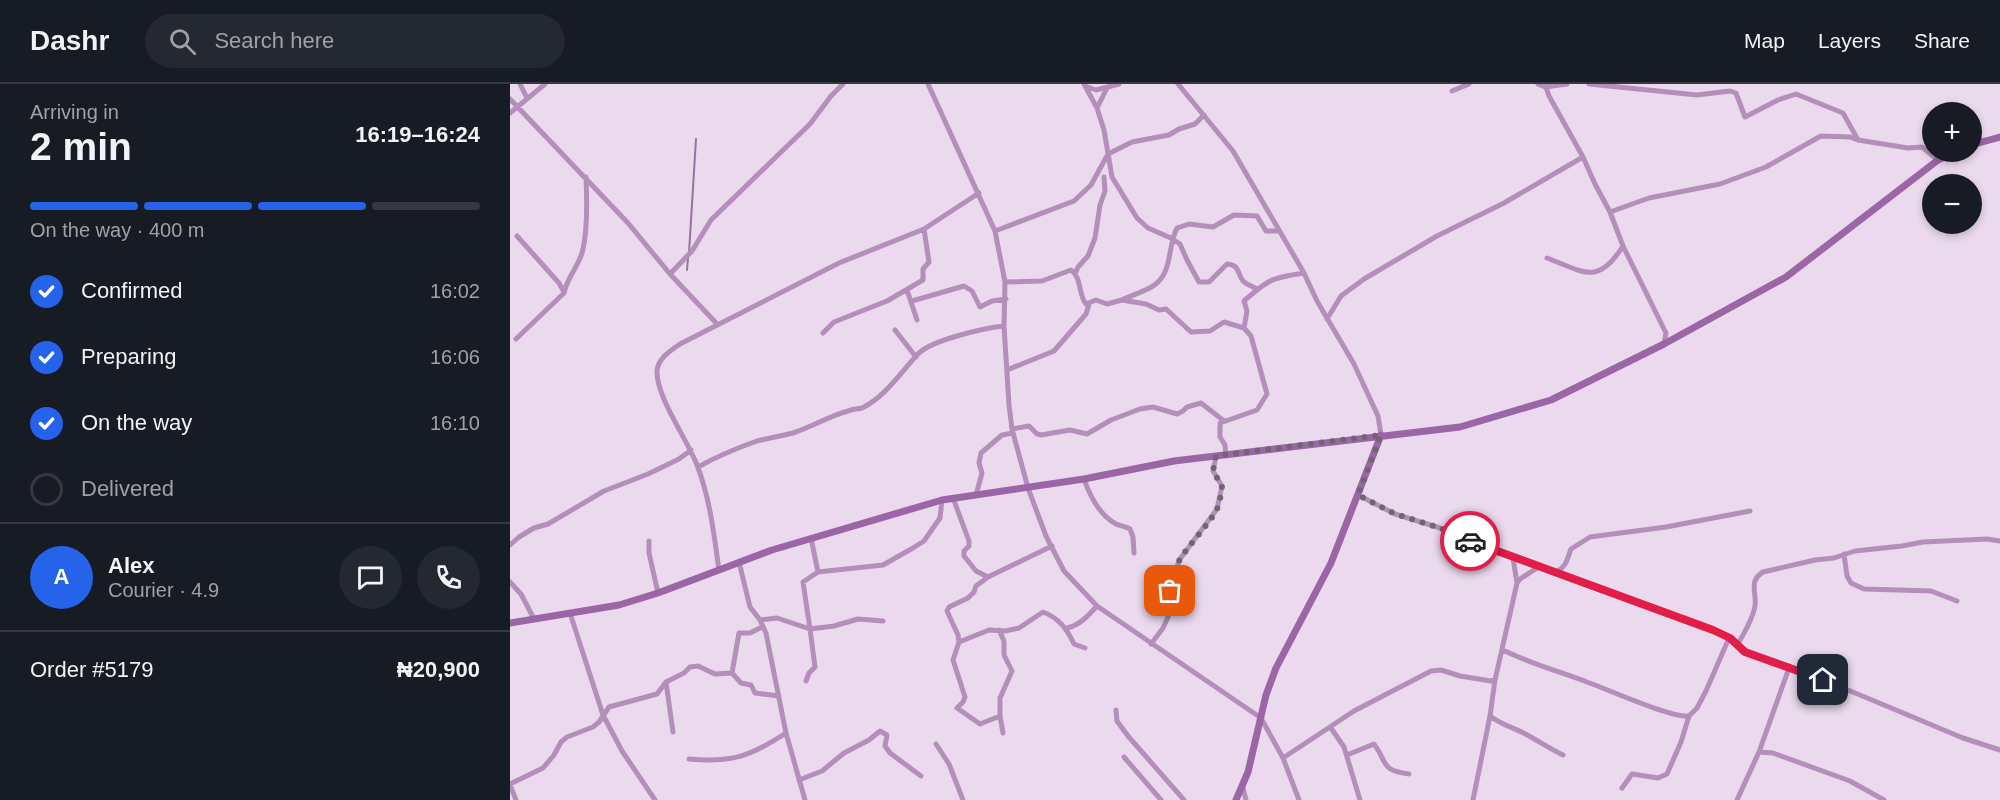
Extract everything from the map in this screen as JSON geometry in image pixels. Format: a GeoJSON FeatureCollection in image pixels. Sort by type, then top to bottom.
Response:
{"type":"FeatureCollection","features":[{"type":"Feature","properties":{"kind":"main road"},"geometry":{"type":"LineString","coordinates":[[1982,142],[2000,137]]}},
{"type":"Feature","properties":{"kind":"main road"},"geometry":{"type":"LineString","coordinates":[[510,623],[619,605],[812,538],[942,500],[1216,456],[1460,427],[1551,400],[1664,344],[1786,277],[1935,162]]}},
{"type":"Feature","properties":{"kind":"main road"},"geometry":{"type":"LineString","coordinates":[[1236,800],[1243,788],[1266,695],[1276,668],[1331,562],[1381,435]]}},
{"type":"Feature","properties":{"kind":"street"},"geometry":{"type":"LineString","coordinates":[[520,84],[527,98]]}},
{"type":"Feature","properties":{"kind":"street"},"geometry":{"type":"LineString","coordinates":[[510,113],[545,84]]}},
{"type":"Feature","properties":{"kind":"street"},"geometry":{"type":"LineString","coordinates":[[670,274],[692,251],[711,220],[810,124],[843,84]]}},
{"type":"Feature","properties":{"kind":"street"},"geometry":{"type":"LineString","coordinates":[[928,84],[995,231],[1005,282],[1004,326],[1008,405],[1013,431],[1028,488],[1064,571],[1097,606],[1261,718],[1283,758],[1299,800]]}},
{"type":"Feature","properties":{"kind":"street"},"geometry":{"type":"LineString","coordinates":[[1084,85],[1096,90],[1119,84]]}},
{"type":"Feature","properties":{"kind":"street"},"geometry":{"type":"LineString","coordinates":[[1178,84],[1233,151],[1304,273],[1359,374],[1378,416],[1381,435]]}},
{"type":"Feature","properties":{"kind":"street"},"geometry":{"type":"LineString","coordinates":[[1452,91],[1469,84]]}},
{"type":"Feature","properties":{"kind":"street"},"geometry":{"type":"LineString","coordinates":[[1538,84],[1545,86],[1567,84]]}},
{"type":"Feature","properties":{"kind":"street"},"geometry":{"type":"LineString","coordinates":[[1589,84],[1697,95],[1736,93],[1745,117],[1778,100],[1796,94],[1843,113],[1858,140]]}},
{"type":"Feature","properties":{"kind":"street"},"geometry":{"type":"LineString","coordinates":[[1084,85],[1097,108],[1104,130],[1112,177],[1137,218],[1148,228],[1180,244],[1199,282],[1209,282],[1227,264],[1239,269],[1244,282],[1257,289]]}},
{"type":"Feature","properties":{"kind":"street"},"geometry":{"type":"LineString","coordinates":[[1545,86],[1584,157],[1623,246],[1666,333],[1664,344]]}},
{"type":"Feature","properties":{"kind":"street"},"geometry":{"type":"LineString","coordinates":[[1097,108],[1107,88]]}},
{"type":"Feature","properties":{"kind":"street"},"geometry":{"type":"LineString","coordinates":[[510,99],[586,177],[670,274],[718,325]]}},
{"type":"Feature","properties":{"kind":"street"},"geometry":{"type":"LineString","coordinates":[[995,231],[1074,201],[1091,185],[1108,154],[1132,142],[1169,135],[1195,124],[1204,115]]}},
{"type":"Feature","properties":{"kind":"street"},"geometry":{"type":"LineString","coordinates":[[1610,212],[1649,198],[1720,184],[1766,167],[1821,136],[1850,137],[1908,148],[1922,147]]}},
{"type":"Feature","properties":{"kind":"street"},"geometry":{"type":"LineString","coordinates":[[1327,319],[1341,296],[1364,279],[1437,236],[1503,203],[1584,157]]}},
{"type":"Feature","properties":{"kind":"street"},"geometry":{"type":"LineString","coordinates":[[1096,176],[1112,177]]}},
{"type":"Feature","properties":{"kind":"street"},"geometry":{"type":"LineString","coordinates":[[516,339],[564,293],[583,250],[588,204],[586,177]]}},
{"type":"Feature","properties":{"kind":"street"},"geometry":{"type":"LineString","coordinates":[[1075,274],[1088,256],[1095,238],[1100,205],[1105,191],[1104,177]]}},
{"type":"Feature","properties":{"kind":"street"},"geometry":{"type":"LineString","coordinates":[[720,570],[709,507],[698,467],[666,401],[657,374],[660,361],[670,351],[839,263],[924,229],[979,193]]}},
{"type":"Feature","properties":{"kind":"street"},"geometry":{"type":"LineString","coordinates":[[1007,370],[1054,351],[1086,314],[1089,304],[1096,300],[1107,304],[1122,300],[1157,284],[1165,273],[1171,238],[1177,228],[1189,224],[1213,227],[1234,215],[1257,216],[1266,231],[1278,231]]}},
{"type":"Feature","properties":{"kind":"street"},"geometry":{"type":"LineString","coordinates":[[823,333],[834,322],[887,301],[923,280],[922,269],[929,262],[924,229]]}},
{"type":"Feature","properties":{"kind":"street"},"geometry":{"type":"LineString","coordinates":[[517,236],[559,283],[564,293]]}},
{"type":"Feature","properties":{"kind":"street"},"geometry":{"type":"LineString","coordinates":[[1547,258],[1581,272],[1592,273],[1612,262],[1623,246]]}},
{"type":"Feature","properties":{"kind":"street"},"geometry":{"type":"LineString","coordinates":[[1005,282],[1042,281],[1071,270],[1075,274],[1083,302],[1089,304]]}},
{"type":"Feature","properties":{"kind":"street"},"geometry":{"type":"LineString","coordinates":[[1244,328],[1247,311],[1244,301],[1257,289],[1267,281],[1304,273]]}},
{"type":"Feature","properties":{"kind":"street"},"geometry":{"type":"LineString","coordinates":[[912,301],[964,286],[968,286],[972,291],[980,308],[992,301],[1006,298]]}},
{"type":"Feature","properties":{"kind":"street"},"geometry":{"type":"LineString","coordinates":[[907,290],[917,320]]}},
{"type":"Feature","properties":{"kind":"street"},"geometry":{"type":"LineString","coordinates":[[1122,300],[1146,304],[1159,310],[1166,309],[1191,332],[1210,331],[1224,322],[1244,328],[1251,336],[1267,394],[1257,410],[1220,423],[1220,437],[1225,445],[1226,455]]}},
{"type":"Feature","properties":{"kind":"street"},"geometry":{"type":"LineString","coordinates":[[698,467],[756,442],[793,433],[861,408],[887,389],[925,349],[991,327],[1004,326]]}},
{"type":"Feature","properties":{"kind":"street"},"geometry":{"type":"LineString","coordinates":[[895,330],[916,357]]}},
{"type":"Feature","properties":{"kind":"street"},"geometry":{"type":"LineString","coordinates":[[976,495],[982,473],[979,463],[981,453],[1002,435],[1029,426],[1041,435],[1070,430],[1086,434],[1111,420],[1140,410],[1153,407],[1177,414],[1187,407],[1201,403],[1224,422]]}},
{"type":"Feature","properties":{"kind":"street"},"geometry":{"type":"LineString","coordinates":[[510,545],[526,532],[548,524],[604,491],[648,474],[679,459],[691,450]]}},
{"type":"Feature","properties":{"kind":"street"},"geometry":{"type":"LineString","coordinates":[[1151,644],[1163,628],[1174,604],[1170,584],[1180,559],[1217,509],[1222,486],[1213,471],[1216,456]]}},
{"type":"Feature","properties":{"kind":"street"},"geometry":{"type":"LineString","coordinates":[[1084,479],[1088,491],[1101,512],[1117,524],[1130,529],[1134,553]]}},
{"type":"Feature","properties":{"kind":"street"},"geometry":{"type":"LineString","coordinates":[[1358,495],[1395,514],[1440,528],[1513,558],[1713,630],[1730,638],[1745,652],[1848,690],[1963,738],[2000,750]]}},
{"type":"Feature","properties":{"kind":"street"},"geometry":{"type":"LineString","coordinates":[[953,498],[969,541],[964,556],[976,571],[988,577]]}},
{"type":"Feature","properties":{"kind":"street"},"geometry":{"type":"LineString","coordinates":[[806,681],[809,673],[815,667],[803,582],[818,572],[883,565],[914,548],[924,541],[940,518],[942,500]]}},
{"type":"Feature","properties":{"kind":"street"},"geometry":{"type":"LineString","coordinates":[[1556,572],[1568,562],[1571,549],[1590,537],[1750,511]]}},
{"type":"Feature","properties":{"kind":"street"},"geometry":{"type":"LineString","coordinates":[[812,538],[818,572]]}},
{"type":"Feature","properties":{"kind":"street"},"geometry":{"type":"LineString","coordinates":[[1737,646],[1755,607],[1754,584],[1758,574],[1769,569],[1834,558],[1855,551],[1923,542],[1987,539],[2000,541]]}},
{"type":"Feature","properties":{"kind":"street"},"geometry":{"type":"LineString","coordinates":[[649,541],[648,554],[658,593]]}},
{"type":"Feature","properties":{"kind":"street"},"geometry":{"type":"LineString","coordinates":[[1000,717],[980,724],[957,708],[963,702],[964,697],[953,660],[959,642],[947,611],[968,598],[976,586],[988,577],[1052,546]]}},
{"type":"Feature","properties":{"kind":"street"},"geometry":{"type":"LineString","coordinates":[[1844,554],[1846,576],[1851,584],[1864,589],[1931,591],[1957,601]]}},
{"type":"Feature","properties":{"kind":"street"},"geometry":{"type":"LineString","coordinates":[[1473,800],[1495,680],[1517,583],[1513,558]]}},
{"type":"Feature","properties":{"kind":"street"},"geometry":{"type":"LineString","coordinates":[[739,562],[750,606],[766,633],[786,733],[805,800]]}},
{"type":"Feature","properties":{"kind":"street"},"geometry":{"type":"LineString","coordinates":[[1517,583],[1540,566]]}},
{"type":"Feature","properties":{"kind":"street"},"geometry":{"type":"LineString","coordinates":[[510,582],[521,594],[534,619]]}},
{"type":"Feature","properties":{"kind":"street"},"geometry":{"type":"LineString","coordinates":[[1067,628],[1087,618],[1097,606]]}},
{"type":"Feature","properties":{"kind":"street"},"geometry":{"type":"LineString","coordinates":[[959,642],[989,630],[1005,631],[1018,627],[1043,612],[1067,628],[1074,644],[1085,648]]}},
{"type":"Feature","properties":{"kind":"street"},"geometry":{"type":"LineString","coordinates":[[570,613],[603,715],[622,751],[655,800]]}},
{"type":"Feature","properties":{"kind":"street"},"geometry":{"type":"LineString","coordinates":[[760,620],[777,618],[810,629],[858,620],[883,621]]}},
{"type":"Feature","properties":{"kind":"street"},"geometry":{"type":"LineString","coordinates":[[732,673],[739,633],[750,633],[762,627]]}},
{"type":"Feature","properties":{"kind":"street"},"geometry":{"type":"LineString","coordinates":[[999,630],[1005,647],[1004,655],[1012,671],[1000,698],[1003,733]]}},
{"type":"Feature","properties":{"kind":"street"},"geometry":{"type":"LineString","coordinates":[[1622,788],[1632,774],[1658,778],[1667,774],[1689,716],[1697,708],[1706,691],[1730,638]]}},
{"type":"Feature","properties":{"kind":"street"},"geometry":{"type":"LineString","coordinates":[[1503,650],[1546,669],[1682,717],[1689,716]]}},
{"type":"Feature","properties":{"kind":"street"},"geometry":{"type":"LineString","coordinates":[[516,800],[510,784],[543,768],[567,737],[593,727],[609,707],[657,694],[666,682],[684,674],[690,668],[698,666],[715,674],[732,673],[741,682],[751,685],[755,693],[779,696]]}},
{"type":"Feature","properties":{"kind":"street"},"geometry":{"type":"LineString","coordinates":[[1737,800],[1759,752],[1768,721],[1789,668]]}},
{"type":"Feature","properties":{"kind":"street"},"geometry":{"type":"LineString","coordinates":[[1283,758],[1354,711],[1431,671],[1441,669],[1460,676],[1495,680]]}},
{"type":"Feature","properties":{"kind":"street"},"geometry":{"type":"LineString","coordinates":[[666,682],[673,732]]}},
{"type":"Feature","properties":{"kind":"street"},"geometry":{"type":"LineString","coordinates":[[598,697],[609,707]]}},
{"type":"Feature","properties":{"kind":"street"},"geometry":{"type":"LineString","coordinates":[[1116,710],[1117,721],[1128,736],[1184,800]]}},
{"type":"Feature","properties":{"kind":"street"},"geometry":{"type":"LineString","coordinates":[[1490,716],[1500,724],[1529,735],[1542,745],[1563,755]]}},
{"type":"Feature","properties":{"kind":"street"},"geometry":{"type":"LineString","coordinates":[[1331,728],[1347,754],[1360,800]]}},
{"type":"Feature","properties":{"kind":"street"},"geometry":{"type":"LineString","coordinates":[[799,780],[822,771],[844,753],[869,740],[880,731],[887,735],[885,746],[890,753],[921,776]]}},
{"type":"Feature","properties":{"kind":"street"},"geometry":{"type":"LineString","coordinates":[[689,759],[720,761],[740,758],[767,746],[786,733]]}},
{"type":"Feature","properties":{"kind":"street"},"geometry":{"type":"LineString","coordinates":[[936,744],[949,764],[963,800]]}},
{"type":"Feature","properties":{"kind":"street"},"geometry":{"type":"LineString","coordinates":[[1347,754],[1374,744],[1384,764],[1392,771],[1409,774]]}},
{"type":"Feature","properties":{"kind":"street"},"geometry":{"type":"LineString","coordinates":[[1759,752],[1773,753],[1851,781],[1879,799]]}},
{"type":"Feature","properties":{"kind":"street"},"geometry":{"type":"LineString","coordinates":[[1124,757],[1161,800]]}},
{"type":"Feature","properties":{"kind":"street"},"geometry":{"type":"LineString","coordinates":[[1243,788],[1246,800]]}},
{"type":"Feature","properties":{"kind":"waterway"},"geometry":{"type":"LineString","coordinates":[[689,253],[696,139]]}},
{"type":"Feature","properties":{"kind":"waterway"},"geometry":{"type":"LineString","coordinates":[[687,270],[688,258]]}},
{"type":"Feature","properties":{"kind":"way so far"},"geometry":{"type":"LineString","coordinates":[[1170,591],[1170,584],[1180,559],[1217,509],[1222,486],[1213,471],[1216,456],[1381,435],[1358,495],[1395,514],[1440,528],[1470,541]]}},
{"type":"Feature","properties":{"kind":"route"},"geometry":{"type":"LineString","coordinates":[[1470,541],[1713,630],[1730,638],[1745,652],[1823,680]]}}]}
